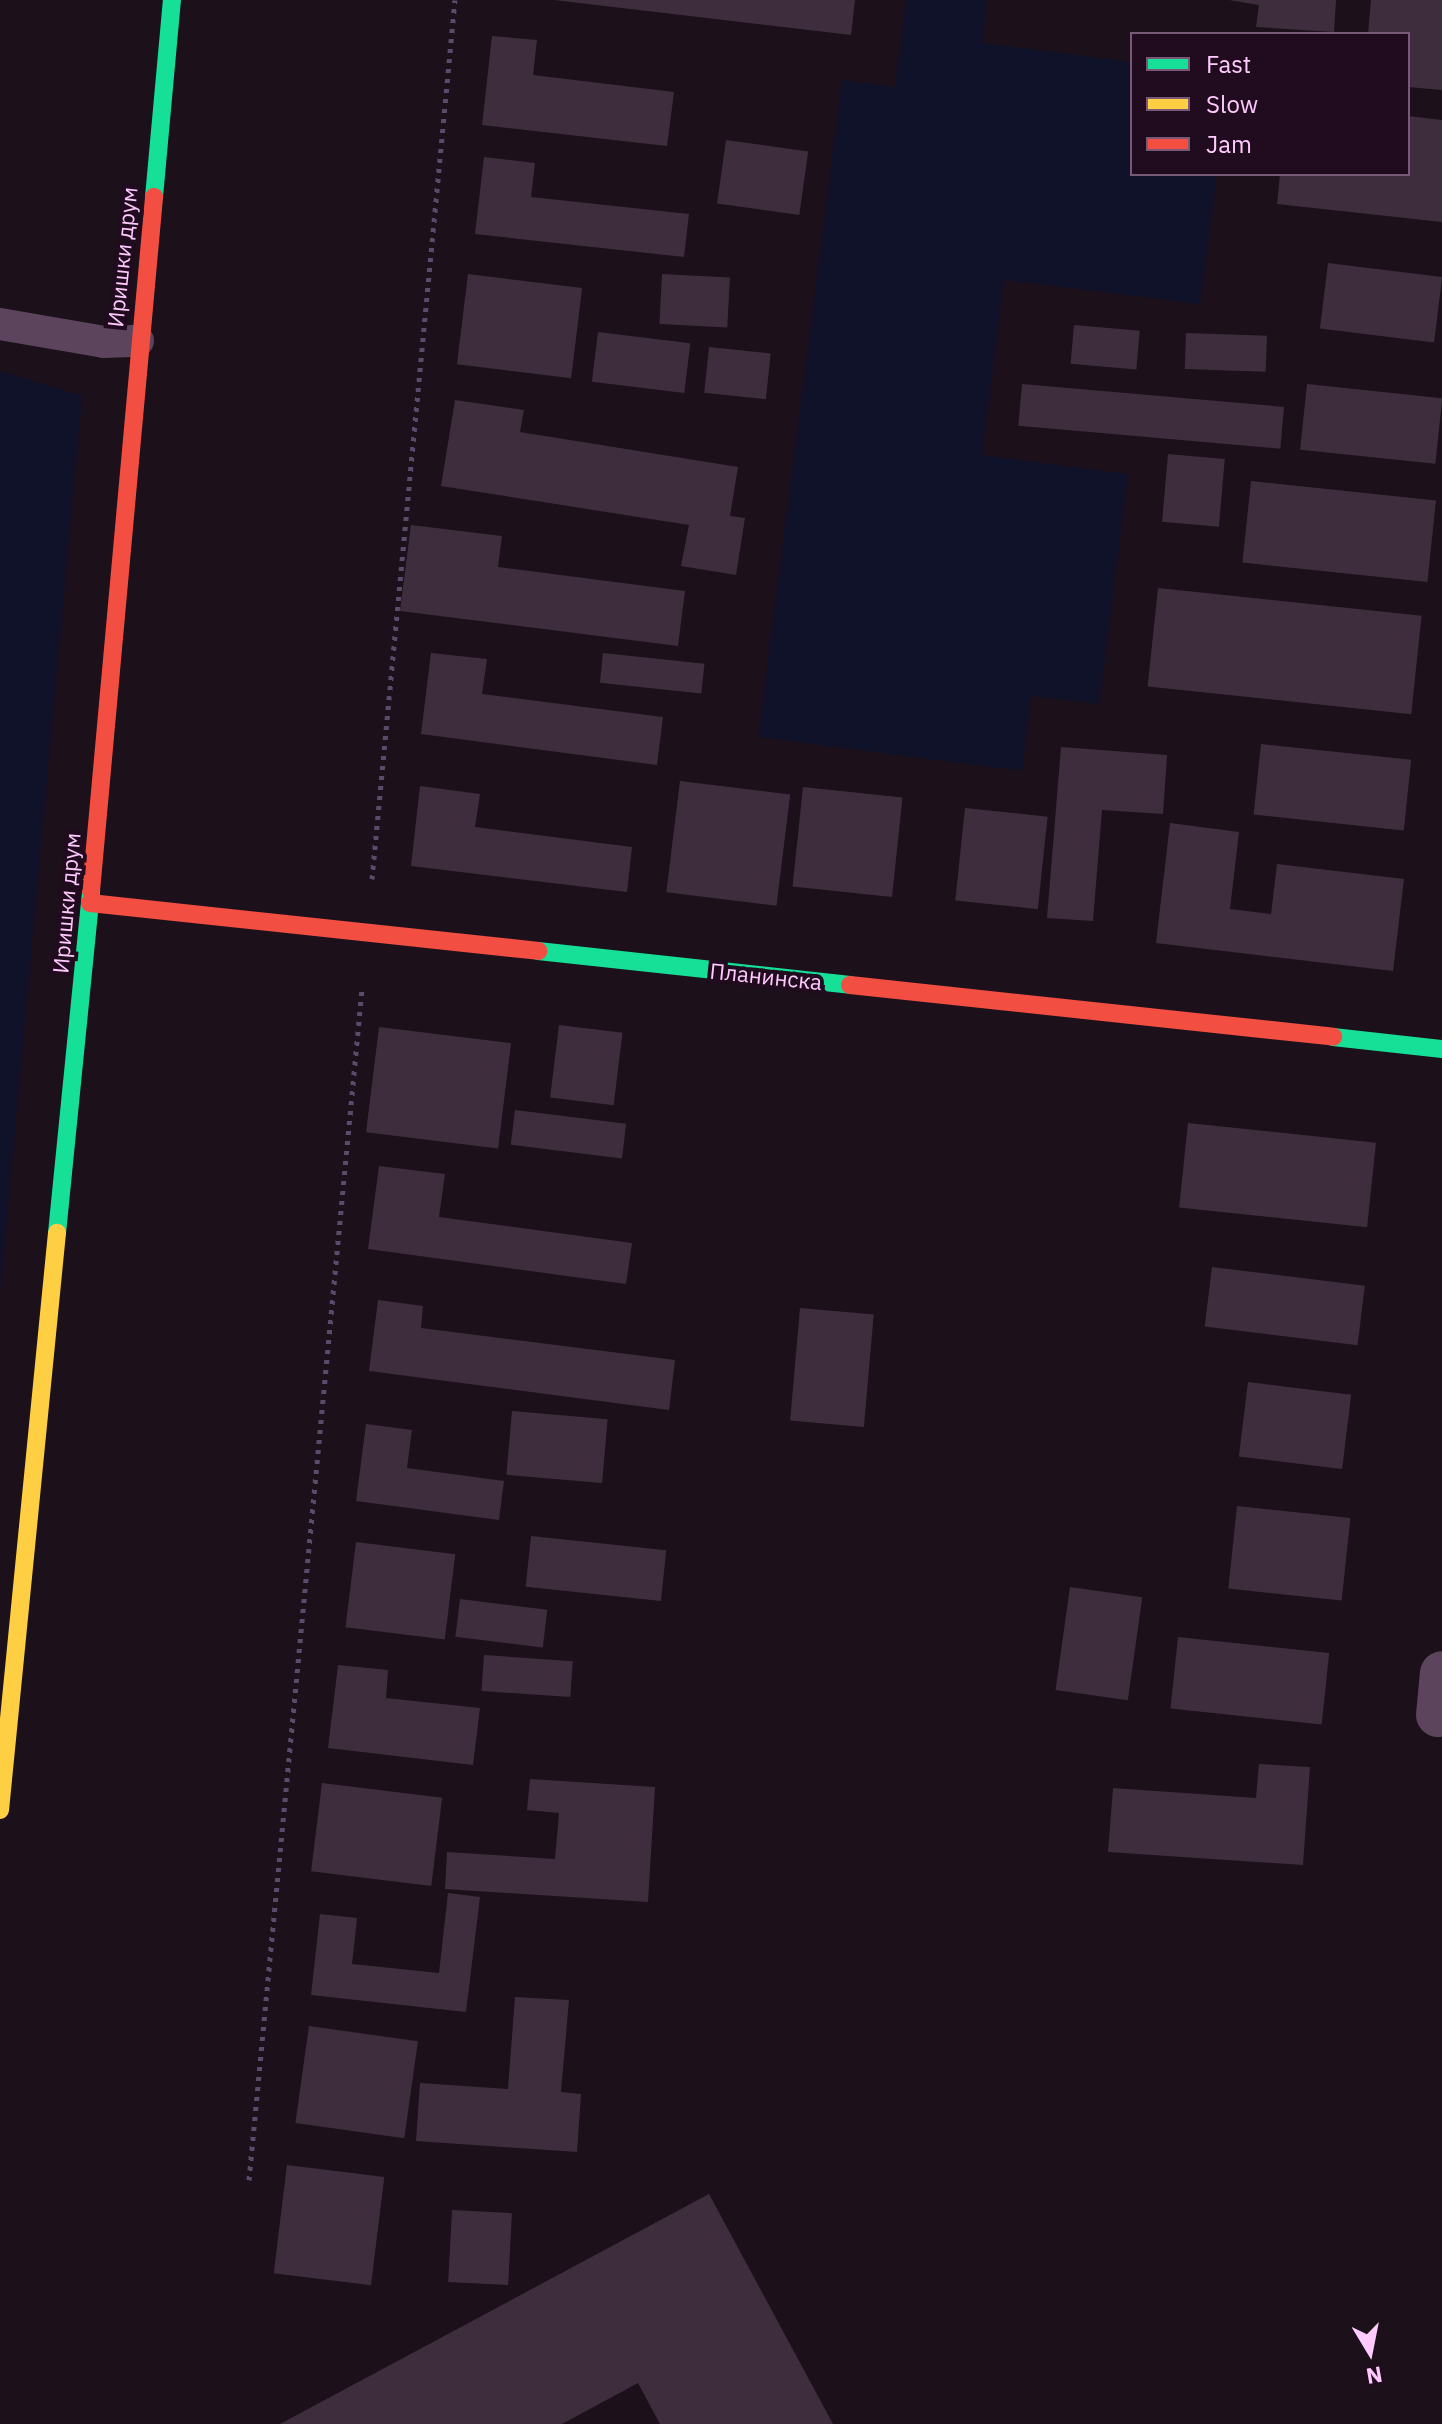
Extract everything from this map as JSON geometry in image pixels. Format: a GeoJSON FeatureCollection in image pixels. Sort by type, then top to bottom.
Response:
{"type":"FeatureCollection","features":[{"type":"Feature","properties":{"kind":"street","name":"Иришки друм"},"geometry":{"type":"LineString","coordinates":[[0,1810],[90,903],[138,341],[172,0]]}},
{"type":"Feature","properties":{"kind":"street","name":"Планинска"},"geometry":{"type":"LineString","coordinates":[[90,903],[1442,1049]]}},
{"type":"Feature","properties":{"kind":"lane"},"geometry":{"type":"LineString","coordinates":[[0,324],[104,342],[138,341]]}},
{"type":"Feature","properties":{"kind":"path"},"geometry":{"type":"LineString","coordinates":[[249,2180],[455,0]]}},
{"type":"Feature","properties":{"kind":"shaded area"},"geometry":{"type":"Polygon","coordinates":[[[906,0],[987,0],[982,43],[1130,62],[1130,176],[1217,176],[1200,304],[1004,280],[982,455],[1128,474],[1099,704],[1031,696],[1022,771],[758,737],[842,80],[895,87],[906,0]]]}},
{"type":"Feature","properties":{"kind":"shaded area"},"geometry":{"type":"Polygon","coordinates":[[[0,371],[82,396],[0,1294],[0,371]]]}},
{"type":"Feature","properties":{"kind":"building"},"geometry":{"type":"Polygon","coordinates":[[[554,0],[855,0],[851,35],[554,0]]]}},
{"type":"Feature","properties":{"kind":"building"},"geometry":{"type":"Polygon","coordinates":[[[1229,0],[1336,0],[1334,32],[1256,27],[1259,5],[1229,0]]]}},
{"type":"Feature","properties":{"kind":"building"},"geometry":{"type":"Polygon","coordinates":[[[1371,0],[1442,0],[1442,90],[1410,87],[1410,32],[1368,32],[1371,0]]]}},
{"type":"Feature","properties":{"kind":"building"},"geometry":{"type":"Polygon","coordinates":[[[492,36],[537,40],[533,75],[674,92],[667,146],[482,125],[492,36]]]}},
{"type":"Feature","properties":{"kind":"building"},"geometry":{"type":"Polygon","coordinates":[[[1410,116],[1442,120],[1442,222],[1277,204],[1280,176],[1410,176],[1410,116]]]}},
{"type":"Feature","properties":{"kind":"building"},"geometry":{"type":"Polygon","coordinates":[[[726,140],[808,152],[799,215],[717,203],[726,140]]]}},
{"type":"Feature","properties":{"kind":"building"},"geometry":{"type":"Polygon","coordinates":[[[484,157],[535,163],[531,197],[689,214],[684,257],[475,234],[484,157]]]}},
{"type":"Feature","properties":{"kind":"building"},"geometry":{"type":"Polygon","coordinates":[[[1328,263],[1442,277],[1434,343],[1320,329],[1328,263]]]}},
{"type":"Feature","properties":{"kind":"building"},"geometry":{"type":"Polygon","coordinates":[[[468,274],[582,288],[571,378],[457,364],[468,274]]]}},
{"type":"Feature","properties":{"kind":"building"},"geometry":{"type":"Polygon","coordinates":[[[662,274],[730,278],[727,327],[659,324],[662,274]]]}},
{"type":"Feature","properties":{"kind":"building"},"geometry":{"type":"Polygon","coordinates":[[[1074,325],[1140,331],[1136,370],[1071,364],[1074,325]]]}},
{"type":"Feature","properties":{"kind":"building"},"geometry":{"type":"Polygon","coordinates":[[[598,332],[690,343],[684,393],[592,382],[598,332]]]}},
{"type":"Feature","properties":{"kind":"building"},"geometry":{"type":"Polygon","coordinates":[[[1186,333],[1267,336],[1266,372],[1185,369],[1186,333]]]}},
{"type":"Feature","properties":{"kind":"building"},"geometry":{"type":"Polygon","coordinates":[[[709,347],[771,353],[766,399],[704,393],[709,347]]]}},
{"type":"Feature","properties":{"kind":"building"},"geometry":{"type":"Polygon","coordinates":[[[1022,384],[1284,407],[1280,449],[1018,426],[1022,384]]]}},
{"type":"Feature","properties":{"kind":"building"},"geometry":{"type":"Polygon","coordinates":[[[1307,384],[1442,398],[1435,464],[1300,450],[1307,384]]]}},
{"type":"Feature","properties":{"kind":"building"},"geometry":{"type":"Polygon","coordinates":[[[455,400],[524,410],[520,432],[738,467],[730,516],[745,518],[736,575],[681,566],[689,525],[441,486],[455,400]]]}},
{"type":"Feature","properties":{"kind":"building"},"geometry":{"type":"Polygon","coordinates":[[[1168,454],[1225,459],[1219,527],[1162,522],[1168,454]]]}},
{"type":"Feature","properties":{"kind":"building"},"geometry":{"type":"Polygon","coordinates":[[[1251,481],[1436,500],[1427,582],[1242,563],[1251,481]]]}},
{"type":"Feature","properties":{"kind":"building"},"geometry":{"type":"Polygon","coordinates":[[[411,525],[502,536],[498,567],[685,591],[678,646],[400,611],[411,525]]]}},
{"type":"Feature","properties":{"kind":"building"},"geometry":{"type":"Polygon","coordinates":[[[1158,588],[1422,616],[1411,714],[1148,686],[1158,588]]]}},
{"type":"Feature","properties":{"kind":"building"},"geometry":{"type":"Polygon","coordinates":[[[431,653],[487,659],[482,694],[663,717],[657,765],[421,734],[431,653]]]}},
{"type":"Feature","properties":{"kind":"building"},"geometry":{"type":"Polygon","coordinates":[[[603,653],[704,664],[701,693],[600,683],[603,653]]]}},
{"type":"Feature","properties":{"kind":"building"},"geometry":{"type":"Polygon","coordinates":[[[1261,744],[1411,760],[1404,830],[1254,815],[1261,744]]]}},
{"type":"Feature","properties":{"kind":"building"},"geometry":{"type":"Polygon","coordinates":[[[1061,747],[1167,755],[1163,814],[1102,810],[1093,921],[1047,918],[1061,747]]]}},
{"type":"Feature","properties":{"kind":"building"},"geometry":{"type":"Polygon","coordinates":[[[680,781],[790,795],[777,906],[666,892],[680,781]]]}},
{"type":"Feature","properties":{"kind":"building"},"geometry":{"type":"Polygon","coordinates":[[[420,786],[480,794],[475,827],[632,847],[627,892],[411,866],[420,786]]]}},
{"type":"Feature","properties":{"kind":"building"},"geometry":{"type":"Polygon","coordinates":[[[803,787],[902,797],[892,897],[793,886],[803,787]]]}},
{"type":"Feature","properties":{"kind":"building"},"geometry":{"type":"Polygon","coordinates":[[[965,808],[1048,817],[1038,909],[955,900],[965,808]]]}},
{"type":"Feature","properties":{"kind":"building"},"geometry":{"type":"Polygon","coordinates":[[[1170,823],[1239,832],[1230,909],[1271,914],[1277,864],[1404,879],[1393,971],[1156,943],[1170,823]]]}},
{"type":"Feature","properties":{"kind":"building"},"geometry":{"type":"Polygon","coordinates":[[[559,1025],[623,1033],[614,1105],[550,1097],[559,1025]]]}},
{"type":"Feature","properties":{"kind":"building"},"geometry":{"type":"Polygon","coordinates":[[[379,1027],[511,1043],[498,1148],[366,1132],[379,1027]]]}},
{"type":"Feature","properties":{"kind":"building"},"geometry":{"type":"Polygon","coordinates":[[[515,1110],[626,1124],[622,1158],[511,1145],[515,1110]]]}},
{"type":"Feature","properties":{"kind":"building"},"geometry":{"type":"Polygon","coordinates":[[[1188,1123],[1376,1143],[1367,1227],[1179,1208],[1188,1123]]]}},
{"type":"Feature","properties":{"kind":"building"},"geometry":{"type":"Polygon","coordinates":[[[379,1166],[445,1174],[439,1217],[632,1243],[626,1284],[368,1249],[379,1166]]]}},
{"type":"Feature","properties":{"kind":"building"},"geometry":{"type":"Polygon","coordinates":[[[1212,1267],[1365,1286],[1358,1345],[1205,1327],[1212,1267]]]}},
{"type":"Feature","properties":{"kind":"building"},"geometry":{"type":"Polygon","coordinates":[[[378,1300],[423,1306],[421,1328],[675,1360],[669,1410],[369,1371],[378,1300]]]}},
{"type":"Feature","properties":{"kind":"building"},"geometry":{"type":"Polygon","coordinates":[[[800,1308],[874,1314],[864,1427],[790,1421],[800,1308]]]}},
{"type":"Feature","properties":{"kind":"building"},"geometry":{"type":"Polygon","coordinates":[[[1248,1382],[1351,1395],[1342,1469],[1239,1456],[1248,1382]]]}},
{"type":"Feature","properties":{"kind":"building"},"geometry":{"type":"Polygon","coordinates":[[[512,1411],[608,1419],[602,1483],[506,1475],[512,1411]]]}},
{"type":"Feature","properties":{"kind":"building"},"geometry":{"type":"Polygon","coordinates":[[[366,1424],[412,1430],[407,1468],[504,1481],[499,1520],[356,1501],[366,1424]]]}},
{"type":"Feature","properties":{"kind":"building"},"geometry":{"type":"Polygon","coordinates":[[[1237,1506],[1350,1518],[1342,1600],[1228,1589],[1237,1506]]]}},
{"type":"Feature","properties":{"kind":"building"},"geometry":{"type":"Polygon","coordinates":[[[531,1536],[666,1550],[661,1601],[526,1587],[531,1536]]]}},
{"type":"Feature","properties":{"kind":"building"},"geometry":{"type":"Polygon","coordinates":[[[356,1542],[455,1554],[445,1640],[346,1627],[356,1542]]]}},
{"type":"Feature","properties":{"kind":"building"},"geometry":{"type":"Polygon","coordinates":[[[1070,1587],[1142,1597],[1128,1700],[1056,1690],[1070,1587]]]}},
{"type":"Feature","properties":{"kind":"building"},"geometry":{"type":"Polygon","coordinates":[[[460,1599],[547,1610],[543,1647],[455,1637],[460,1599]]]}},
{"type":"Feature","properties":{"kind":"building"},"geometry":{"type":"Polygon","coordinates":[[[1178,1637],[1329,1653],[1322,1724],[1170,1709],[1178,1637]]]}},
{"type":"Feature","properties":{"kind":"building"},"geometry":{"type":"Polygon","coordinates":[[[484,1655],[573,1661],[570,1697],[481,1691],[484,1655]]]}},
{"type":"Feature","properties":{"kind":"building"},"geometry":{"type":"Polygon","coordinates":[[[338,1665],[388,1670],[386,1698],[480,1708],[473,1765],[328,1748],[338,1665]]]}},
{"type":"Feature","properties":{"kind":"building"},"geometry":{"type":"Polygon","coordinates":[[[1259,1764],[1310,1767],[1303,1865],[1108,1852],[1113,1788],[1256,1798],[1259,1764]]]}},
{"type":"Feature","properties":{"kind":"building"},"geometry":{"type":"Polygon","coordinates":[[[530,1779],[655,1787],[648,1902],[445,1889],[447,1852],[555,1859],[559,1813],[527,1810],[530,1779]]]}},
{"type":"Feature","properties":{"kind":"building"},"geometry":{"type":"Polygon","coordinates":[[[322,1783],[442,1798],[431,1886],[311,1871],[322,1783]]]}},
{"type":"Feature","properties":{"kind":"building"},"geometry":{"type":"Polygon","coordinates":[[[448,1893],[480,1897],[466,2012],[311,1995],[320,1914],[357,1918],[352,1964],[439,1973],[448,1893]]]}},
{"type":"Feature","properties":{"kind":"building"},"geometry":{"type":"Polygon","coordinates":[[[515,1997],[569,2000],[561,2092],[581,2094],[577,2152],[416,2141],[420,2083],[508,2089],[515,1997]]]}},
{"type":"Feature","properties":{"kind":"building"},"geometry":{"type":"Polygon","coordinates":[[[309,2026],[418,2041],[404,2138],[295,2123],[309,2026]]]}},
{"type":"Feature","properties":{"kind":"building"},"geometry":{"type":"Polygon","coordinates":[[[287,2165],[384,2177],[371,2285],[274,2273],[287,2165]]]}},
{"type":"Feature","properties":{"kind":"building"},"geometry":{"type":"Polygon","coordinates":[[[709,2194],[833,2424],[660,2424],[638,2383],[562,2424],[280,2424],[709,2194]]]}},
{"type":"Feature","properties":{"kind":"building"},"geometry":{"type":"Polygon","coordinates":[[[452,2210],[512,2213],[508,2285],[448,2282],[452,2210]]]}},
{"type":"Feature","properties":{"kind":"traffic: fast"},"geometry":{"type":"LineString","coordinates":[[154,197],[172,0]]}},
{"type":"Feature","properties":{"kind":"traffic: fast"},"geometry":{"type":"LineString","coordinates":[[57,1233],[91,891]]}},
{"type":"Feature","properties":{"kind":"traffic: fast"},"geometry":{"type":"LineString","coordinates":[[538,951],[850,985]]}},
{"type":"Feature","properties":{"kind":"traffic: fast"},"geometry":{"type":"LineString","coordinates":[[1333,1037],[1442,1049]]}},
{"type":"Feature","properties":{"kind":"traffic: slow"},"geometry":{"type":"LineString","coordinates":[[0,1810],[57,1233]]}},
{"type":"Feature","properties":{"kind":"traffic: jam"},"geometry":{"type":"LineString","coordinates":[[91,891],[154,197]]}},
{"type":"Feature","properties":{"kind":"traffic: jam"},"geometry":{"type":"LineString","coordinates":[[90,903],[538,951]]}},
{"type":"Feature","properties":{"kind":"traffic: jam"},"geometry":{"type":"LineString","coordinates":[[850,985],[1333,1037]]}}]}
